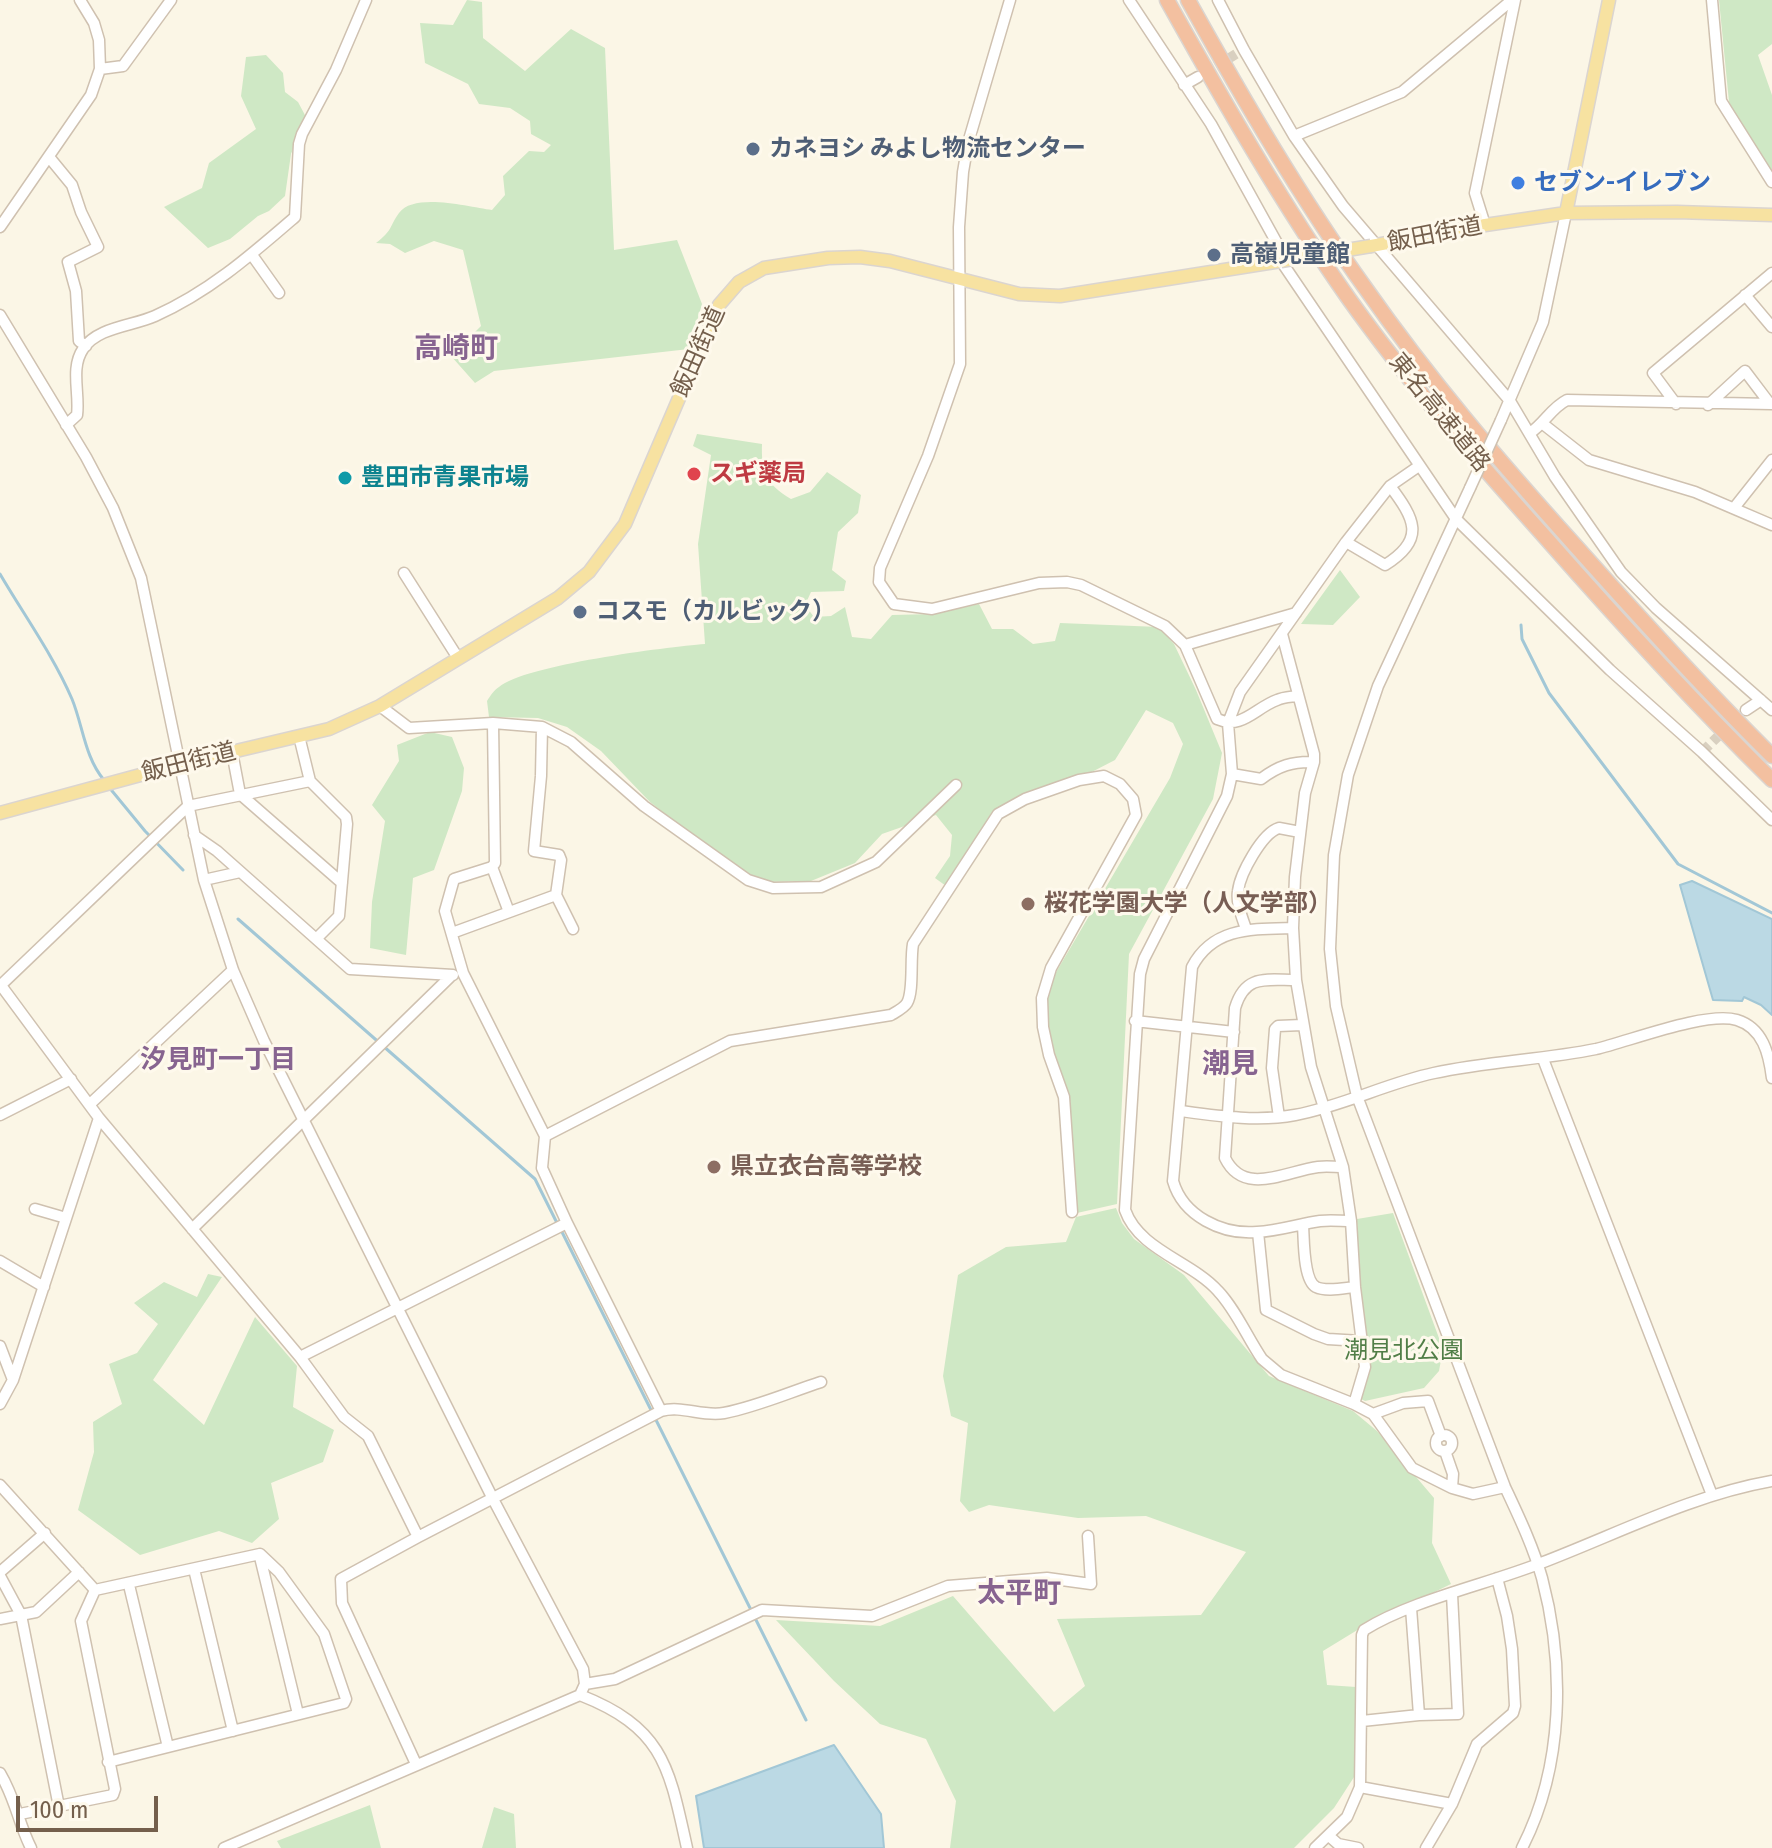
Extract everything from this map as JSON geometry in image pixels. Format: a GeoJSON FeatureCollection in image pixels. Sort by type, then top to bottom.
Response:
{"type":"FeatureCollection","features":[{"type":"Feature","properties":{"kind":"highway","name":"東名高速道路"},"geometry":{"type":"LineString","coordinates":[[1167,0],[1249,144],[1305,233],[1349,299],[1390,352],[1502,490],[1585,583],[1772,780]]}},
{"type":"Feature","properties":{"kind":"highway","name":"東名高速道路"},"geometry":{"type":"LineString","coordinates":[[1188,0],[1265,135],[1321,224],[1404,341],[1515,479],[1772,756]]}},
{"type":"Feature","properties":{"kind":"main road"},"geometry":{"type":"LineString","coordinates":[[1566,213],[1609,0]]}},
{"type":"Feature","properties":{"kind":"main road","name":"飯田街道"},"geometry":{"type":"LineString","coordinates":[[1,810],[329,729],[380,706],[558,598],[589,572],[632,511],[719,305],[745,277],[773,265],[860,257],[890,261],[1019,294],[1060,296],[1566,213],[1772,215]]}},
{"type":"Feature","properties":{"kind":"street"},"geometry":{"type":"LineString","coordinates":[[0,227],[91,95],[100,69],[99,40],[94,23],[80,0]]}},
{"type":"Feature","properties":{"kind":"street"},"geometry":{"type":"LineString","coordinates":[[100,69],[123,66],[171,0]]}},
{"type":"Feature","properties":{"kind":"street"},"geometry":{"type":"LineString","coordinates":[[66,425],[77,415],[79,400],[75,373],[82,349],[93,338],[152,318],[206,290],[252,255],[297,213],[302,134],[336,70],[366,0]]}},
{"type":"Feature","properties":{"kind":"street"},"geometry":{"type":"LineString","coordinates":[[1010,0],[968,143],[963,172],[959,227],[960,364],[928,456],[880,568],[878,574],[884,591],[894,604],[932,609],[1039,583],[1067,582],[1091,589],[1165,626],[1185,645],[1217,719],[1238,723],[1278,699],[1297,696]]}},
{"type":"Feature","properties":{"kind":"street"},"geometry":{"type":"LineString","coordinates":[[1129,0],[1211,124],[1278,245],[1281,261],[1456,519],[1610,670],[1772,820]]}},
{"type":"Feature","properties":{"kind":"street"},"geometry":{"type":"LineString","coordinates":[[1218,0],[1240,52],[1343,206],[1510,401],[1555,477],[1621,572],[1656,608],[1772,710]]}},
{"type":"Feature","properties":{"kind":"street"},"geometry":{"type":"LineString","coordinates":[[1294,136],[1402,92],[1513,0]]}},
{"type":"Feature","properties":{"kind":"street"},"geometry":{"type":"LineString","coordinates":[[1485,225],[1475,193],[1513,0]]}},
{"type":"Feature","properties":{"kind":"street"},"geometry":{"type":"LineString","coordinates":[[1712,0],[1721,101],[1772,182]]}},
{"type":"Feature","properties":{"kind":"street"},"geometry":{"type":"LineString","coordinates":[[1184,85],[1198,77]]}},
{"type":"Feature","properties":{"kind":"street"},"geometry":{"type":"LineString","coordinates":[[49,157],[72,185],[98,247],[68,262],[76,291],[79,341],[86,346]]}},
{"type":"Feature","properties":{"kind":"street"},"geometry":{"type":"LineString","coordinates":[[1522,1848],[1549,1773],[1557,1700],[1552,1638],[1538,1565],[1505,1487],[1357,1096],[1336,1006],[1330,949],[1331,889],[1348,775],[1378,686],[1510,401],[1543,322],[1566,213]]}},
{"type":"Feature","properties":{"kind":"street"},"geometry":{"type":"LineString","coordinates":[[252,255],[279,293]]}},
{"type":"Feature","properties":{"kind":"street"},"geometry":{"type":"LineString","coordinates":[[1676,404],[1653,373],[1772,273]]}},
{"type":"Feature","properties":{"kind":"street"},"geometry":{"type":"LineString","coordinates":[[1745,295],[1772,327]]}},
{"type":"Feature","properties":{"kind":"street"},"geometry":{"type":"LineString","coordinates":[[0,315],[113,508],[141,578],[204,880],[233,970],[303,1121],[493,1499],[583,1669],[585,1684],[580,1695],[224,1848]]}},
{"type":"Feature","properties":{"kind":"street"},"geometry":{"type":"LineString","coordinates":[[1708,405],[1745,371],[1771,404]]}},
{"type":"Feature","properties":{"kind":"street"},"geometry":{"type":"LineString","coordinates":[[1530,433],[1567,400],[1771,404]]}},
{"type":"Feature","properties":{"kind":"street"},"geometry":{"type":"LineString","coordinates":[[1543,424],[1589,460],[1650,476],[1772,525]]}},
{"type":"Feature","properties":{"kind":"street"},"geometry":{"type":"LineString","coordinates":[[1734,508],[1772,460]]}},
{"type":"Feature","properties":{"kind":"street"},"geometry":{"type":"LineString","coordinates":[[1419,466],[1390,486],[1346,542],[1240,692],[1228,723],[1232,774],[1227,796],[1144,959],[1135,1021],[1125,1210],[1132,1226],[1217,1290],[1271,1368],[1373,1414],[1412,1468],[1452,1488],[1473,1494],[1505,1487]]}},
{"type":"Feature","properties":{"kind":"street"},"geometry":{"type":"LineString","coordinates":[[1346,542],[1385,565],[1406,544],[1413,526],[1412,517],[1390,486]]}},
{"type":"Feature","properties":{"kind":"street"},"geometry":{"type":"LineString","coordinates":[[404,573],[458,658]]}},
{"type":"Feature","properties":{"kind":"street"},"geometry":{"type":"LineString","coordinates":[[1185,645],[1296,613]]}},
{"type":"Feature","properties":{"kind":"street"},"geometry":{"type":"LineString","coordinates":[[1282,634],[1313,746],[1314,762],[1305,793],[1300,832],[1293,928],[1296,980],[1311,1067],[1343,1167],[1351,1221],[1365,1367],[1354,1404]]}},
{"type":"Feature","properties":{"kind":"street"},"geometry":{"type":"LineString","coordinates":[[1746,710],[1761,700]]}},
{"type":"Feature","properties":{"kind":"street"},"geometry":{"type":"LineString","coordinates":[[380,706],[409,728],[493,723],[542,727],[571,742],[644,806],[748,880],[773,888],[821,887],[876,862],[956,785]]}},
{"type":"Feature","properties":{"kind":"street"},"geometry":{"type":"LineString","coordinates":[[493,723],[495,863],[492,867],[452,882],[445,911],[452,933],[458,974],[545,1136],[542,1168],[661,1411]]}},
{"type":"Feature","properties":{"kind":"street"},"geometry":{"type":"LineString","coordinates":[[542,727],[534,851],[559,855],[556,895],[573,929]]}},
{"type":"Feature","properties":{"kind":"street"},"geometry":{"type":"LineString","coordinates":[[299,736],[310,781],[346,817],[339,916],[317,938]]}},
{"type":"Feature","properties":{"kind":"street"},"geometry":{"type":"LineString","coordinates":[[232,752],[240,794],[342,883]]}},
{"type":"Feature","properties":{"kind":"street"},"geometry":{"type":"LineString","coordinates":[[1232,774],[1261,779],[1272,770],[1296,761],[1314,762]]}},
{"type":"Feature","properties":{"kind":"street"},"geometry":{"type":"LineString","coordinates":[[545,1136],[730,1041],[891,1015],[906,1004],[910,992],[913,944],[998,814],[1025,799],[1079,780],[1104,776],[1120,784],[1133,799],[1136,815],[1051,968],[1042,998],[1043,1027],[1049,1055],[1064,1097],[1072,1212]]}},
{"type":"Feature","properties":{"kind":"street"},"geometry":{"type":"LineString","coordinates":[[310,781],[188,806],[1,989],[99,1118],[300,1357],[344,1417],[374,1444],[418,1537]]}},
{"type":"Feature","properties":{"kind":"street"},"geometry":{"type":"LineString","coordinates":[[1246,929],[1238,900],[1239,885],[1262,839],[1279,828],[1300,832]]}},
{"type":"Feature","properties":{"kind":"street"},"geometry":{"type":"LineString","coordinates":[[194,835],[217,851],[350,969],[458,974]]}},
{"type":"Feature","properties":{"kind":"street"},"geometry":{"type":"LineString","coordinates":[[492,867],[509,912]]}},
{"type":"Feature","properties":{"kind":"street"},"geometry":{"type":"LineString","coordinates":[[204,880],[240,872]]}},
{"type":"Feature","properties":{"kind":"street"},"geometry":{"type":"LineString","coordinates":[[452,933],[556,895]]}},
{"type":"Feature","properties":{"kind":"street"},"geometry":{"type":"LineString","coordinates":[[1293,928],[1246,929],[1213,941],[1196,960],[1190,978],[1173,1181],[1180,1199],[1192,1212],[1215,1225],[1239,1232],[1258,1232],[1322,1221],[1351,1221]]}},
{"type":"Feature","properties":{"kind":"street"},"geometry":{"type":"LineString","coordinates":[[90,1104],[233,970]]}},
{"type":"Feature","properties":{"kind":"street"},"geometry":{"type":"LineString","coordinates":[[192,1229],[458,974]]}},
{"type":"Feature","properties":{"kind":"street"},"geometry":{"type":"LineString","coordinates":[[1296,980],[1261,980],[1239,993],[1235,1008],[1225,1158],[1233,1171],[1243,1177],[1273,1179],[1318,1167],[1343,1167]]}},
{"type":"Feature","properties":{"kind":"street"},"geometry":{"type":"LineString","coordinates":[[1181,1111],[1229,1117],[1279,1117],[1324,1107],[1410,1079],[1464,1067],[1543,1059],[1707,1019],[1727,1018],[1747,1024],[1756,1031],[1768,1054],[1772,1078]]}},
{"type":"Feature","properties":{"kind":"street"},"geometry":{"type":"LineString","coordinates":[[1135,1021],[1234,1032]]}},
{"type":"Feature","properties":{"kind":"street"},"geometry":{"type":"LineString","coordinates":[[1279,1117],[1272,1068],[1275,1029],[1278,1026],[1302,1025]]}},
{"type":"Feature","properties":{"kind":"street"},"geometry":{"type":"LineString","coordinates":[[1543,1059],[1712,1495]]}},
{"type":"Feature","properties":{"kind":"street"},"geometry":{"type":"LineString","coordinates":[[0,1115],[71,1079]]}},
{"type":"Feature","properties":{"kind":"street"},"geometry":{"type":"LineString","coordinates":[[0,1404],[3,1390],[13,1380],[99,1118]]}},
{"type":"Feature","properties":{"kind":"street"},"geometry":{"type":"LineString","coordinates":[[35,1209],[66,1218]]}},
{"type":"Feature","properties":{"kind":"street"},"geometry":{"type":"LineString","coordinates":[[300,1357],[567,1223]]}},
{"type":"Feature","properties":{"kind":"street"},"geometry":{"type":"LineString","coordinates":[[1303,1225],[1307,1267],[1313,1284],[1318,1288],[1355,1287]]}},
{"type":"Feature","properties":{"kind":"street"},"geometry":{"type":"LineString","coordinates":[[1258,1232],[1266,1310],[1328,1339],[1361,1341]]}},
{"type":"Feature","properties":{"kind":"street"},"geometry":{"type":"LineString","coordinates":[[0,1261],[44,1287]]}},
{"type":"Feature","properties":{"kind":"street"},"geometry":{"type":"LineString","coordinates":[[0,1346],[13,1380]]}},
{"type":"Feature","properties":{"kind":"street"},"geometry":{"type":"LineString","coordinates":[[416,1764],[342,1603],[341,1579],[661,1411],[674,1407],[696,1414],[723,1414],[821,1382]]}},
{"type":"Feature","properties":{"kind":"street"},"geometry":{"type":"LineString","coordinates":[[1373,1414],[1403,1403],[1428,1401],[1441,1436],[1436,1444],[1445,1451],[1453,1474],[1452,1488]]}},
{"type":"Feature","properties":{"kind":"street"},"geometry":{"type":"LineString","coordinates":[[1315,1848],[1347,1817],[1360,1787],[1364,1630],[1375,1622],[1411,1608],[1538,1565],[1712,1495],[1772,1481]]}},
{"type":"Feature","properties":{"kind":"street"},"geometry":{"type":"LineString","coordinates":[[0,1485],[95,1590]]}},
{"type":"Feature","properties":{"kind":"street"},"geometry":{"type":"LineString","coordinates":[[45,1533],[0,1574],[21,1615],[59,1807]]}},
{"type":"Feature","properties":{"kind":"street"},"geometry":{"type":"LineString","coordinates":[[585,1684],[615,1679],[762,1610],[872,1616],[948,1586],[1047,1578],[1091,1584],[1088,1536]]}},
{"type":"Feature","properties":{"kind":"street"},"geometry":{"type":"LineString","coordinates":[[95,1590],[260,1554]]}},
{"type":"Feature","properties":{"kind":"street"},"geometry":{"type":"LineString","coordinates":[[108,1762],[344,1703],[346,1699],[324,1634],[279,1572],[260,1554]]}},
{"type":"Feature","properties":{"kind":"street"},"geometry":{"type":"LineString","coordinates":[[260,1554],[298,1714]]}},
{"type":"Feature","properties":{"kind":"street"},"geometry":{"type":"LineString","coordinates":[[194,1569],[233,1731]]}},
{"type":"Feature","properties":{"kind":"street"},"geometry":{"type":"LineString","coordinates":[[0,1619],[36,1612],[79,1572]]}},
{"type":"Feature","properties":{"kind":"street"},"geometry":{"type":"LineString","coordinates":[[1426,1848],[1452,1804],[1477,1744],[1513,1713],[1515,1706],[1512,1649],[1497,1578]]}},
{"type":"Feature","properties":{"kind":"street"},"geometry":{"type":"LineString","coordinates":[[129,1585],[168,1747]]}},
{"type":"Feature","properties":{"kind":"street"},"geometry":{"type":"LineString","coordinates":[[20,1814],[113,1795],[115,1789],[81,1621],[95,1590]]}},
{"type":"Feature","properties":{"kind":"street"},"geometry":{"type":"LineString","coordinates":[[1362,1721],[1458,1714],[1452,1594]]}},
{"type":"Feature","properties":{"kind":"street"},"geometry":{"type":"LineString","coordinates":[[1411,1608],[1419,1715]]}},
{"type":"Feature","properties":{"kind":"street"},"geometry":{"type":"LineString","coordinates":[[580,1695],[604,1705],[650,1739],[661,1754],[675,1795],[687,1848]]}},
{"type":"Feature","properties":{"kind":"street"},"geometry":{"type":"LineString","coordinates":[[0,1773],[13,1794],[31,1848]]}},
{"type":"Feature","properties":{"kind":"street"},"geometry":{"type":"LineString","coordinates":[[1360,1787],[1452,1804]]}},
{"type":"Feature","properties":{"kind":"street"},"geometry":{"type":"LineString","coordinates":[[1329,1836],[1338,1844],[1358,1848]]}},
{"type":"Feature","properties":{"kind":"green space"},"geometry":{"type":"Polygon","coordinates":[[[467,0],[482,2],[483,38],[525,71],[571,29],[605,48],[614,250],[677,240],[702,304],[689,349],[494,371],[475,383],[451,356],[481,326],[463,250],[434,241],[405,253],[390,244],[376,243],[399,213],[417,203],[442,202],[492,210],[505,195],[503,176],[529,151],[544,152],[551,145],[531,134],[530,121],[510,108],[479,104],[468,84],[425,63],[420,23],[453,25],[467,0]]]}},
{"type":"Feature","properties":{"kind":"green space"},"geometry":{"type":"Polygon","coordinates":[[[1719,0],[1772,0],[1772,44],[1758,55],[1772,95],[1772,181],[1761,170],[1729,102],[1719,0]]]}},
{"type":"Feature","properties":{"kind":"green space"},"geometry":{"type":"Polygon","coordinates":[[[266,55],[283,73],[285,92],[298,102],[306,117],[291,154],[285,196],[230,239],[208,248],[164,207],[202,188],[209,163],[256,129],[241,96],[246,57],[266,55]]]}},
{"type":"Feature","properties":{"kind":"green space"},"geometry":{"type":"Polygon","coordinates":[[[697,434],[762,444],[767,476],[776,488],[791,499],[810,492],[827,472],[861,495],[858,513],[838,532],[832,570],[846,581],[844,591],[811,592],[805,605],[814,617],[831,616],[845,607],[852,637],[871,639],[892,615],[933,614],[979,604],[992,629],[1013,629],[1033,644],[1055,641],[1060,623],[1159,627],[1174,644],[1222,753],[1213,799],[1129,954],[1117,1204],[1077,1213],[1070,1100],[1052,1050],[1045,999],[1055,974],[1170,778],[1183,744],[1173,723],[1146,710],[1115,760],[1084,776],[1022,795],[992,812],[946,886],[935,878],[950,856],[952,835],[936,815],[882,834],[855,863],[811,881],[764,882],[725,861],[650,802],[601,751],[567,727],[538,718],[489,717],[487,701],[497,688],[537,671],[597,658],[705,644],[698,544],[711,455],[693,446],[697,434]]]}},
{"type":"Feature","properties":{"kind":"green space"},"geometry":{"type":"Polygon","coordinates":[[[1340,570],[1360,597],[1333,625],[1301,624],[1340,570]]]}},
{"type":"Feature","properties":{"kind":"green space"},"geometry":{"type":"Polygon","coordinates":[[[430,732],[452,737],[464,768],[462,791],[434,870],[413,878],[406,955],[370,948],[372,902],[385,821],[372,805],[399,761],[397,745],[430,732]]]}},
{"type":"Feature","properties":{"kind":"green space"},"geometry":{"type":"Polygon","coordinates":[[[1116,1208],[1134,1239],[1184,1275],[1269,1376],[1353,1411],[1377,1431],[1434,1498],[1432,1543],[1451,1584],[1359,1629],[1323,1651],[1327,1685],[1356,1687],[1356,1774],[1334,1808],[1294,1848],[950,1848],[956,1801],[926,1739],[880,1724],[776,1620],[880,1626],[953,1596],[1054,1712],[1085,1686],[1057,1619],[1201,1615],[1246,1552],[1146,1516],[1078,1518],[989,1505],[969,1512],[960,1501],[968,1423],[951,1416],[943,1376],[958,1275],[1006,1247],[1066,1242],[1076,1217],[1116,1208]]]}},
{"type":"Feature","properties":{"kind":"green space","name":"潮見北公園"},"geometry":{"type":"Polygon","coordinates":[[[1393,1213],[1443,1349],[1439,1371],[1424,1388],[1365,1401],[1361,1399],[1368,1370],[1359,1288],[1357,1219],[1393,1213]]]}},
{"type":"Feature","properties":{"kind":"green space"},"geometry":{"type":"Polygon","coordinates":[[[208,1274],[222,1277],[153,1380],[204,1425],[255,1317],[297,1366],[293,1407],[334,1430],[323,1462],[271,1483],[279,1519],[252,1543],[219,1531],[140,1555],[78,1510],[94,1452],[93,1422],[122,1404],[109,1364],[137,1353],[158,1324],[134,1303],[164,1282],[197,1297],[208,1274]]]}},
{"type":"Feature","properties":{"kind":"green space"},"geometry":{"type":"Polygon","coordinates":[[[370,1805],[381,1848],[281,1848],[277,1841],[370,1805]]]}},
{"type":"Feature","properties":{"kind":"green space"},"geometry":{"type":"Polygon","coordinates":[[[494,1807],[514,1814],[516,1848],[482,1848],[494,1807]]]}},
{"type":"Feature","properties":{"kind":"water"},"geometry":{"type":"Polygon","coordinates":[[[1692,881],[1772,919],[1772,1015],[1761,1005],[1744,997],[1742,1001],[1713,1000],[1680,885],[1692,881]]]}},
{"type":"Feature","properties":{"kind":"water"},"geometry":{"type":"Polygon","coordinates":[[[834,1745],[881,1814],[884,1848],[704,1848],[696,1796],[834,1745]]]}},
{"type":"Feature","properties":{"kind":"waterway"},"geometry":{"type":"LineString","coordinates":[[0,574],[64,683],[76,709],[88,752],[104,780]]}},
{"type":"Feature","properties":{"kind":"waterway"},"geometry":{"type":"LineString","coordinates":[[1521,625],[1522,639],[1549,693],[1678,864],[1772,913]]}},
{"type":"Feature","properties":{"kind":"waterway"},"geometry":{"type":"LineString","coordinates":[[108,786],[183,870]]}},
{"type":"Feature","properties":{"kind":"waterway"},"geometry":{"type":"LineString","coordinates":[[238,919],[535,1179],[557,1223]]}},
{"type":"Feature","properties":{"kind":"waterway"},"geometry":{"type":"LineString","coordinates":[[561,1230],[806,1720]]}},
{"type":"Feature","properties":{"kind":"tunnel"},"geometry":{"type":"LineString","coordinates":[[1203,74],[1236,54]]}},
{"type":"Feature","properties":{"kind":"tunnel"},"geometry":{"type":"LineString","coordinates":[[1702,752],[1739,716]]}},
{"type":"Feature","properties":{"kind":"place","name":"カネヨシ みよし物流センター"},"geometry":{"type":"Point","coordinates":[753,149]}},
{"type":"Feature","properties":{"kind":"place","name":"セブン-イレブン"},"geometry":{"type":"Point","coordinates":[1518,183]}},
{"type":"Feature","properties":{"kind":"place","name":"高嶺児童館"},"geometry":{"type":"Point","coordinates":[1214,255]}},
{"type":"Feature","properties":{"kind":"place","name":"スギ薬局"},"geometry":{"type":"Point","coordinates":[694,474]}},
{"type":"Feature","properties":{"kind":"place","name":"豊田市青果市場"},"geometry":{"type":"Point","coordinates":[345,478]}},
{"type":"Feature","properties":{"kind":"place","name":"コスモ（カルビック）"},"geometry":{"type":"Point","coordinates":[580,612]}},
{"type":"Feature","properties":{"kind":"place","name":"桜花学園大学（人文学部）"},"geometry":{"type":"Point","coordinates":[1028,904]}},
{"type":"Feature","properties":{"kind":"place","name":"県立衣台高等学校"},"geometry":{"type":"Point","coordinates":[714,1167]}},
{"type":"Feature","properties":{"kind":"district","name":"高崎町"},"geometry":{"type":"Point","coordinates":[456,349]}},
{"type":"Feature","properties":{"kind":"district","name":"汐見町一丁目"},"geometry":{"type":"Point","coordinates":[218,1061]}},
{"type":"Feature","properties":{"kind":"district","name":"潮見"},"geometry":{"type":"Point","coordinates":[1230,1065]}},
{"type":"Feature","properties":{"kind":"district","name":"太平町"},"geometry":{"type":"Point","coordinates":[1019,1594]}}]}
